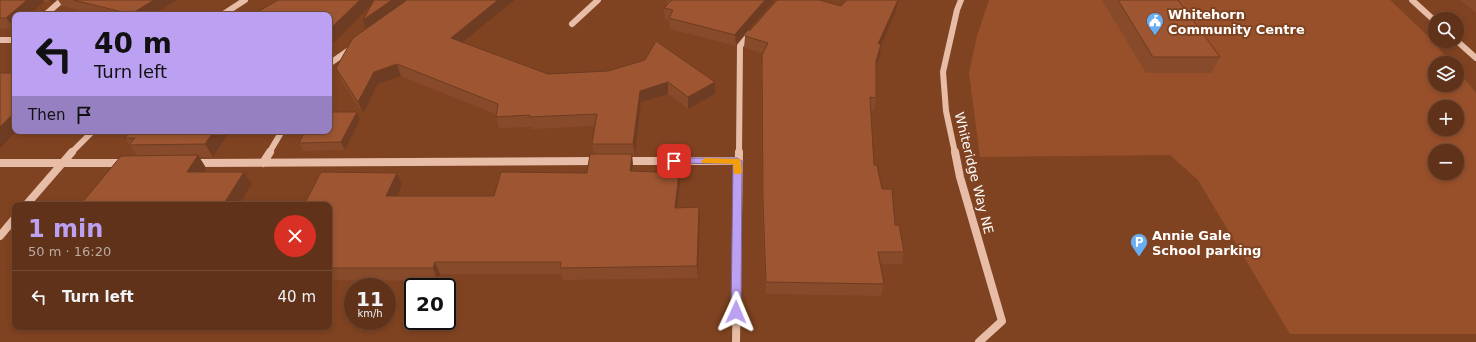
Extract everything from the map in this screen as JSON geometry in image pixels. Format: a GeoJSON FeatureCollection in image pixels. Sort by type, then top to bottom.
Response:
{"type":"FeatureCollection","features":[{"type":"Feature","properties":{"kind":"street"},"geometry":{"type":"LineString","coordinates":[[48,12],[62,0]]}},
{"type":"Feature","properties":{"kind":"street"},"geometry":{"type":"LineString","coordinates":[[227,12],[245,0]]}},
{"type":"Feature","properties":{"kind":"street"},"geometry":{"type":"LineString","coordinates":[[572,24],[598,0]]}},
{"type":"Feature","properties":{"kind":"street","name":"Whiteridge Way NE"},"geometry":{"type":"LineString","coordinates":[[961,0],[957,10],[943,72],[946,111],[960,178],[1002,321],[979,342]]}},
{"type":"Feature","properties":{"kind":"street"},"geometry":{"type":"LineString","coordinates":[[1412,0],[1428,15]]}},
{"type":"Feature","properties":{"kind":"street"},"geometry":{"type":"LineString","coordinates":[[736,342],[737,161],[740,46],[755,29]]}},
{"type":"Feature","properties":{"kind":"street"},"geometry":{"type":"LineString","coordinates":[[0,40],[12,40]]}},
{"type":"Feature","properties":{"kind":"street"},"geometry":{"type":"LineString","coordinates":[[332,62],[355,46]]}},
{"type":"Feature","properties":{"kind":"street"},"geometry":{"type":"LineString","coordinates":[[1464,47],[1476,58]]}},
{"type":"Feature","properties":{"kind":"street"},"geometry":{"type":"LineString","coordinates":[[28,202],[61,163],[90,134]]}},
{"type":"Feature","properties":{"kind":"street"},"geometry":{"type":"LineString","coordinates":[[263,163],[280,134]]}},
{"type":"Feature","properties":{"kind":"street"},"geometry":{"type":"LineString","coordinates":[[186,163],[603,161]]}},
{"type":"Feature","properties":{"kind":"street"},"geometry":{"type":"LineString","coordinates":[[619,161],[737,161]]}},
{"type":"Feature","properties":{"kind":"street"},"geometry":{"type":"LineString","coordinates":[[0,163],[131,163]]}},
{"type":"Feature","properties":{"kind":"street"},"geometry":{"type":"LineString","coordinates":[[0,236],[12,222]]}},
{"type":"Feature","properties":{"kind":"shaded area"},"geometry":{"type":"Polygon","coordinates":[[[989,0],[1390,0],[1428,36],[1428,48],[1438,48],[1445,56],[1428,56],[1428,92],[1464,92],[1464,78],[1476,93],[1476,334],[1290,334],[1198,180],[1170,155],[980,157],[969,73],[977,36],[989,0]]]}},
{"type":"Feature","properties":{"kind":"building"},"geometry":{"type":"Polygon","coordinates":[[[0,0],[27,0],[6,18],[0,18],[0,0]]]}},
{"type":"Feature","properties":{"kind":"building"},"geometry":{"type":"Polygon","coordinates":[[[73,0],[154,0],[134,12],[123,12],[73,0]]]}},
{"type":"Feature","properties":{"kind":"building"},"geometry":{"type":"Polygon","coordinates":[[[278,0],[360,0],[332,27],[332,12],[257,12],[278,0]]]}},
{"type":"Feature","properties":{"kind":"building"},"geometry":{"type":"Polygon","coordinates":[[[374,0],[392,0],[363,20],[374,0]]]}},
{"type":"Feature","properties":{"kind":"building"},"geometry":{"type":"Polygon","coordinates":[[[407,0],[498,0],[451,38],[548,74],[608,71],[645,60],[656,41],[715,82],[688,97],[668,82],[640,91],[633,144],[592,144],[597,114],[496,117],[498,104],[397,64],[374,72],[358,102],[336,68],[353,38],[407,0]]]}},
{"type":"Feature","properties":{"kind":"building"},"geometry":{"type":"Polygon","coordinates":[[[672,0],[765,0],[735,35],[669,18],[673,10],[664,8],[672,0]]]}},
{"type":"Feature","properties":{"kind":"building"},"geometry":{"type":"Polygon","coordinates":[[[777,0],[819,0],[841,6],[847,0],[898,0],[878,44],[881,44],[876,61],[876,98],[870,97],[874,165],[877,165],[882,189],[892,189],[895,225],[899,225],[904,252],[878,252],[884,284],[766,282],[763,202],[762,55],[768,43],[745,36],[777,0]]]}},
{"type":"Feature","properties":{"kind":"building"},"geometry":{"type":"Polygon","coordinates":[[[1118,0],[1178,0],[1220,57],[1153,57],[1118,0]]]}},
{"type":"Feature","properties":{"kind":"building"},"geometry":{"type":"Polygon","coordinates":[[[0,73],[12,73],[12,115],[0,127],[0,73]]]}},
{"type":"Feature","properties":{"kind":"building"},"geometry":{"type":"Polygon","coordinates":[[[332,112],[357,112],[341,142],[299,143],[304,134],[332,134],[332,112]]]}},
{"type":"Feature","properties":{"kind":"building"},"geometry":{"type":"Polygon","coordinates":[[[128,134],[212,134],[205,144],[129,145],[135,138],[125,138],[128,134]]]}},
{"type":"Feature","properties":{"kind":"building"},"geometry":{"type":"Polygon","coordinates":[[[590,154],[632,154],[630,171],[679,173],[675,208],[699,207],[697,266],[560,268],[561,262],[435,262],[433,268],[332,268],[332,202],[306,202],[321,172],[397,173],[386,196],[494,196],[501,172],[587,173],[590,154]]]}},
{"type":"Feature","properties":{"kind":"building"},"geometry":{"type":"Polygon","coordinates":[[[198,155],[187,172],[244,172],[225,202],[83,202],[121,156],[198,155]]]}},
{"type":"Feature","properties":{"kind":"slow traffic"},"geometry":{"type":"LineString","coordinates":[[705,161],[737,161],[737,172]]}},
{"type":"Feature","properties":{"kind":"place","name":"Whitehorn Community Centre"},"geometry":{"type":"Point","coordinates":[1155,36]}},
{"type":"Feature","properties":{"kind":"place","name":"Annie Gale School parking"},"geometry":{"type":"Point","coordinates":[1139,257]}},
{"type":"Feature","properties":{"kind":"route"},"geometry":{"type":"LineString","coordinates":[[674,161],[737,161],[736,312]]}}]}
